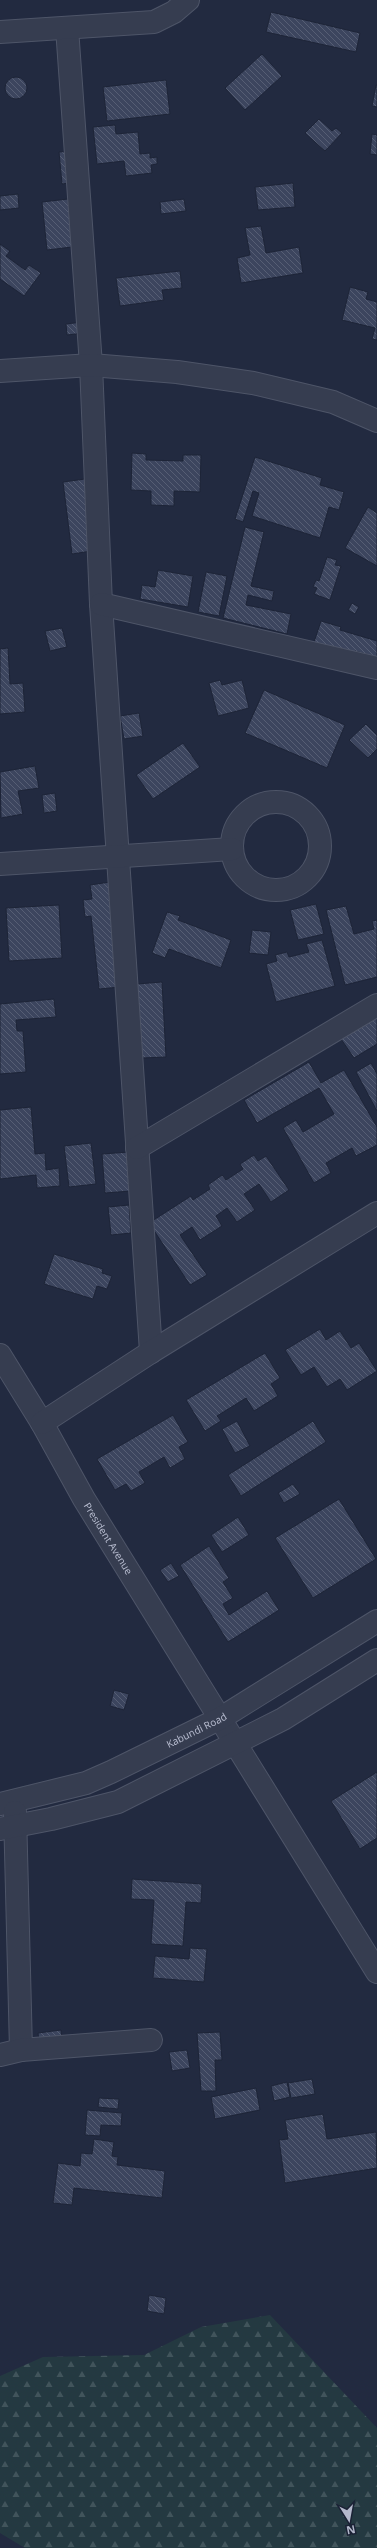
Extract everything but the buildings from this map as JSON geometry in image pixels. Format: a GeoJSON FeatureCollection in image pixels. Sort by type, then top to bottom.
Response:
{"type":"FeatureCollection","features":[{"type":"Feature","properties":{"kind":"street"},"geometry":{"type":"LineString","coordinates":[[0,32],[125,26],[154,22],[174,12],[188,0]]}},
{"type":"Feature","properties":{"kind":"street"},"geometry":{"type":"LineString","coordinates":[[67,28],[91,365],[101,604],[151,1352]]}},
{"type":"Feature","properties":{"kind":"street"},"geometry":{"type":"LineString","coordinates":[[0,371],[91,365],[177,372],[253,383],[333,402],[377,421]]}},
{"type":"Feature","properties":{"kind":"street"},"geometry":{"type":"LineString","coordinates":[[101,604],[377,668]]}},
{"type":"Feature","properties":{"kind":"street"},"geometry":{"type":"LineString","coordinates":[[0,864],[232,849]]}},
{"type":"Feature","properties":{"kind":"street"},"geometry":{"type":"LineString","coordinates":[[137,1148],[377,1005]]}},
{"type":"Feature","properties":{"kind":"street"},"geometry":{"type":"LineString","coordinates":[[42,1423],[151,1352],[377,1213]]}},
{"type":"Feature","properties":{"kind":"street","name":"President Avenue"},"geometry":{"type":"LineString","coordinates":[[0,1355],[42,1423],[84,1499],[377,1972]]}},
{"type":"Feature","properties":{"kind":"street","name":"Kabundi Road"},"geometry":{"type":"LineString","coordinates":[[7,1802],[86,1783],[221,1718],[377,1621]]}},
{"type":"Feature","properties":{"kind":"street"},"geometry":{"type":"LineString","coordinates":[[8,1828],[118,1802],[283,1719],[376,1661],[358,1633]]}},
{"type":"Feature","properties":{"kind":"street"},"geometry":{"type":"LineString","coordinates":[[7,1802],[21,2050]]}},
{"type":"Feature","properties":{"kind":"street"},"geometry":{"type":"LineString","coordinates":[[0,2055],[21,2050],[150,2040]]}},
{"type":"Feature","properties":{"kind":"green space"},"geometry":{"type":"Polygon","coordinates":[[[270,2315],[377,2428],[377,2548],[25,2548],[0,2533],[0,2376],[43,2357],[144,2355],[201,2327],[270,2315]]]}}]}
